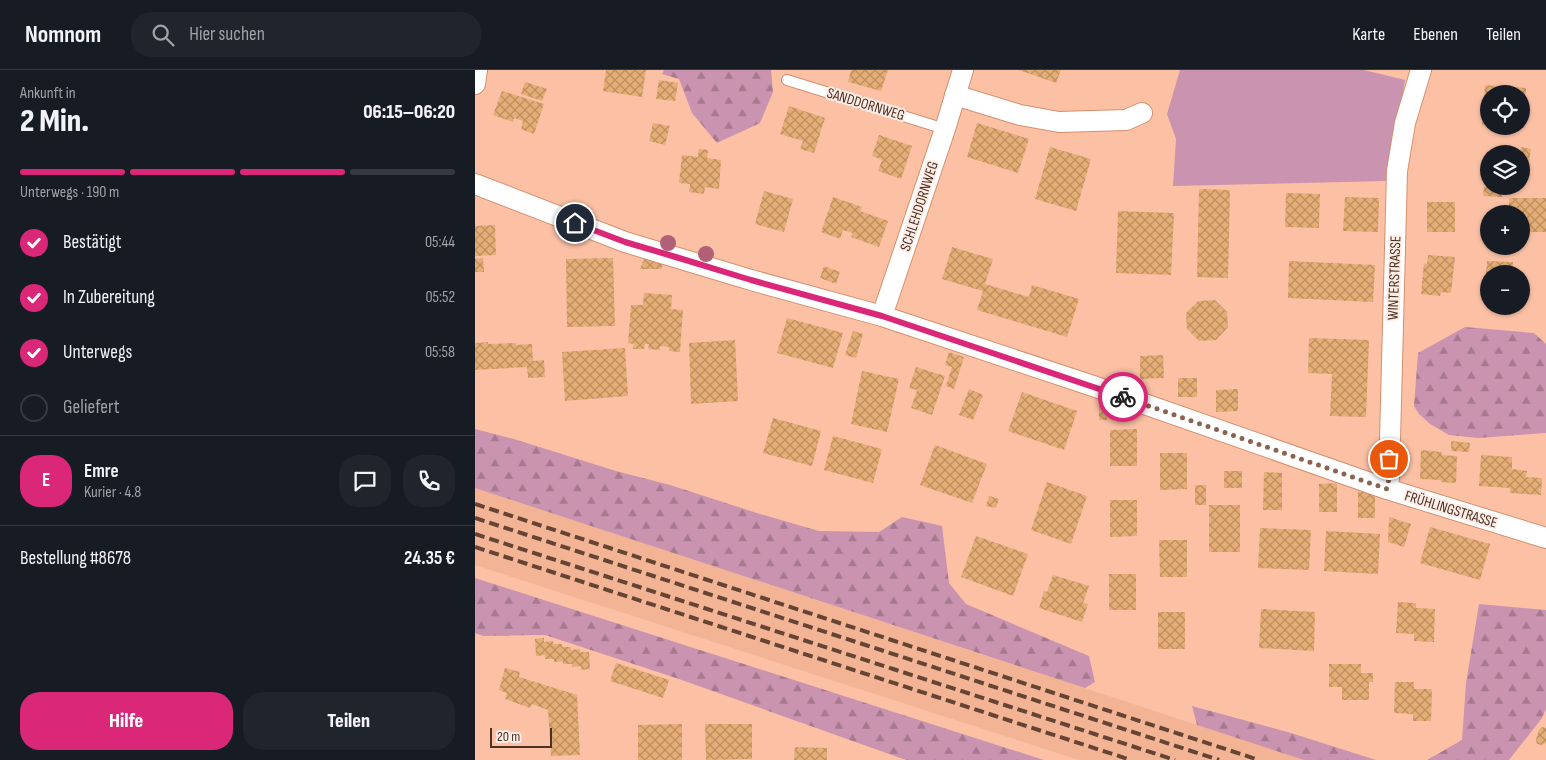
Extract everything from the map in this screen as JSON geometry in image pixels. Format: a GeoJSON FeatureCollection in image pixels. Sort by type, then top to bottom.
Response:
{"type":"FeatureCollection","features":[{"type":"Feature","properties":{"kind":"street"},"geometry":{"type":"LineString","coordinates":[[475,84],[477,70]]}},
{"type":"Feature","properties":{"kind":"street","name":"SCHLEHDORNWEG"},"geometry":{"type":"LineString","coordinates":[[882,316],[963,70]]}},
{"type":"Feature","properties":{"kind":"street","name":"WINTERSTRASSE"},"geometry":{"type":"LineString","coordinates":[[1387,489],[1389,478],[1397,171],[1405,123],[1421,70]]}},
{"type":"Feature","properties":{"kind":"street"},"geometry":{"type":"LineString","coordinates":[[955,96],[1020,115],[1059,122],[1126,120],[1142,113]]}},
{"type":"Feature","properties":{"kind":"street","name":"FRÜHLINGSTRASSE"},"geometry":{"type":"LineString","coordinates":[[475,184],[625,242],[751,280],[882,316],[1093,386],[1387,489],[1546,538]]}},
{"type":"Feature","properties":{"kind":"lane","name":"SANDDORNWEG"},"geometry":{"type":"LineString","coordinates":[[787,80],[945,129]]}},
{"type":"Feature","properties":{"kind":"shaded area"},"geometry":{"type":"Polygon","coordinates":[[[475,488],[1304,760],[1079,760],[475,565],[475,488]]]}},
{"type":"Feature","properties":{"kind":"green space"},"geometry":{"type":"Polygon","coordinates":[[[664,70],[771,70],[773,92],[760,123],[717,143],[692,113],[679,79],[662,74],[664,70]]]}},
{"type":"Feature","properties":{"kind":"green space"},"geometry":{"type":"Polygon","coordinates":[[[1180,70],[1364,70],[1405,80],[1387,181],[1173,186],[1176,139],[1167,114],[1180,70]]]}},
{"type":"Feature","properties":{"kind":"green space"},"geometry":{"type":"Polygon","coordinates":[[[1465,327],[1534,333],[1546,344],[1546,433],[1478,438],[1449,435],[1430,424],[1419,414],[1414,406],[1418,353],[1465,327]]]}},
{"type":"Feature","properties":{"kind":"green space"},"geometry":{"type":"Polygon","coordinates":[[[475,429],[670,485],[819,531],[879,532],[902,517],[942,526],[949,583],[966,604],[1089,656],[1095,682],[1085,688],[475,488],[475,429]]]}},
{"type":"Feature","properties":{"kind":"green space"},"geometry":{"type":"Polygon","coordinates":[[[475,578],[1044,760],[906,760],[676,678],[545,635],[483,636],[475,633],[475,578]]]}},
{"type":"Feature","properties":{"kind":"green space"},"geometry":{"type":"Polygon","coordinates":[[[1479,604],[1546,610],[1546,709],[1542,718],[1509,760],[1427,760],[1462,740],[1466,683],[1479,604]]]}},
{"type":"Feature","properties":{"kind":"green space"},"geometry":{"type":"Polygon","coordinates":[[[1192,706],[1291,733],[1376,760],[1304,760],[1197,725],[1192,706]]]}},
{"type":"Feature","properties":{"kind":"building"},"geometry":{"type":"Polygon","coordinates":[[[606,70],[646,70],[642,97],[603,91],[606,70]]]}},
{"type":"Feature","properties":{"kind":"building"},"geometry":{"type":"Polygon","coordinates":[[[851,70],[888,70],[881,91],[848,82],[851,70]]]}},
{"type":"Feature","properties":{"kind":"building"},"geometry":{"type":"Polygon","coordinates":[[[1019,70],[1061,70],[1056,83],[1019,70]]]}},
{"type":"Feature","properties":{"kind":"building"},"geometry":{"type":"Polygon","coordinates":[[[659,80],[678,83],[675,101],[656,99],[659,80]]]}},
{"type":"Feature","properties":{"kind":"building"},"geometry":{"type":"Polygon","coordinates":[[[525,82],[547,89],[542,101],[521,94],[525,82]]]}},
{"type":"Feature","properties":{"kind":"building"},"geometry":{"type":"Polygon","coordinates":[[[502,91],[544,104],[534,134],[521,129],[523,121],[514,118],[513,122],[493,115],[502,91]]]}},
{"type":"Feature","properties":{"kind":"building"},"geometry":{"type":"Polygon","coordinates":[[[789,106],[825,118],[814,153],[800,149],[803,141],[780,134],[789,106]]]}},
{"type":"Feature","properties":{"kind":"building"},"geometry":{"type":"Polygon","coordinates":[[[653,123],[670,126],[665,145],[649,141],[653,123]]]}},
{"type":"Feature","properties":{"kind":"building"},"geometry":{"type":"Polygon","coordinates":[[[977,123],[1029,139],[1018,173],[967,157],[977,123]]]}},
{"type":"Feature","properties":{"kind":"building"},"geometry":{"type":"Polygon","coordinates":[[[879,135],[912,146],[901,179],[878,171],[882,160],[872,156],[879,135]]]}},
{"type":"Feature","properties":{"kind":"building"},"geometry":{"type":"Polygon","coordinates":[[[1050,147],[1091,159],[1076,211],[1035,199],[1050,147]]]}},
{"type":"Feature","properties":{"kind":"building"},"geometry":{"type":"Polygon","coordinates":[[[699,149],[708,150],[707,158],[721,160],[719,189],[705,187],[704,194],[689,192],[690,184],[679,183],[682,155],[698,157],[699,149]]]}},
{"type":"Feature","properties":{"kind":"building"},"geometry":{"type":"Polygon","coordinates":[[[1199,189],[1230,190],[1228,278],[1197,277],[1199,189]]]}},
{"type":"Feature","properties":{"kind":"building"},"geometry":{"type":"Polygon","coordinates":[[[764,191],[793,199],[784,232],[755,224],[764,191]]]}},
{"type":"Feature","properties":{"kind":"building"},"geometry":{"type":"Polygon","coordinates":[[[1286,193],[1320,194],[1319,228],[1285,227],[1286,193]]]}},
{"type":"Feature","properties":{"kind":"building"},"geometry":{"type":"Polygon","coordinates":[[[1502,195],[1502,197],[1483,196],[1502,195]]]}},
{"type":"Feature","properties":{"kind":"building"},"geometry":{"type":"Polygon","coordinates":[[[833,197],[862,207],[860,211],[888,221],[879,247],[851,237],[853,233],[843,230],[840,239],[821,232],[833,197]]]}},
{"type":"Feature","properties":{"kind":"building"},"geometry":{"type":"Polygon","coordinates":[[[1345,197],[1379,198],[1378,232],[1343,231],[1345,197]]]}},
{"type":"Feature","properties":{"kind":"building"},"geometry":{"type":"Polygon","coordinates":[[[1509,198],[1546,198],[1546,232],[1530,232],[1530,205],[1509,205],[1509,198]]]}},
{"type":"Feature","properties":{"kind":"building"},"geometry":{"type":"Polygon","coordinates":[[[1427,202],[1455,202],[1455,232],[1427,232],[1427,202]]]}},
{"type":"Feature","properties":{"kind":"building"},"geometry":{"type":"Polygon","coordinates":[[[1118,211],[1174,213],[1171,275],[1116,273],[1118,211]]]}},
{"type":"Feature","properties":{"kind":"building"},"geometry":{"type":"Polygon","coordinates":[[[495,225],[496,255],[475,256],[475,226],[495,225]]]}},
{"type":"Feature","properties":{"kind":"building"},"geometry":{"type":"Polygon","coordinates":[[[952,247],[993,259],[985,284],[1029,297],[1032,285],[1079,299],[1067,337],[977,310],[983,291],[942,279],[952,247]]]}},
{"type":"Feature","properties":{"kind":"building"},"geometry":{"type":"Polygon","coordinates":[[[1428,255],[1455,257],[1451,293],[1441,292],[1440,296],[1421,294],[1424,263],[1427,264],[1428,255]]]}},
{"type":"Feature","properties":{"kind":"building"},"geometry":{"type":"Polygon","coordinates":[[[645,257],[663,264],[661,269],[640,269],[645,257]]]}},
{"type":"Feature","properties":{"kind":"building"},"geometry":{"type":"Polygon","coordinates":[[[483,258],[484,272],[475,272],[475,259],[483,258]]]}},
{"type":"Feature","properties":{"kind":"building"},"geometry":{"type":"Polygon","coordinates":[[[613,258],[615,326],[567,327],[566,259],[613,258]]]}},
{"type":"Feature","properties":{"kind":"building"},"geometry":{"type":"Polygon","coordinates":[[[1289,261],[1375,265],[1373,302],[1288,298],[1289,261]]]}},
{"type":"Feature","properties":{"kind":"building"},"geometry":{"type":"Polygon","coordinates":[[[1487,261],[1513,262],[1513,265],[1487,265],[1487,261]]]}},
{"type":"Feature","properties":{"kind":"building"},"geometry":{"type":"Polygon","coordinates":[[[824,266],[840,272],[836,284],[820,278],[824,266]]]}},
{"type":"Feature","properties":{"kind":"building"},"geometry":{"type":"Polygon","coordinates":[[[644,293],[672,295],[671,309],[683,310],[680,352],[669,351],[669,347],[660,346],[660,350],[648,349],[649,344],[645,344],[644,349],[633,349],[634,344],[628,343],[631,305],[643,305],[644,293]]]}},
{"type":"Feature","properties":{"kind":"building"},"geometry":{"type":"Polygon","coordinates":[[[1215,300],[1227,312],[1228,327],[1216,340],[1199,341],[1187,329],[1186,313],[1198,301],[1215,300]]]}},
{"type":"Feature","properties":{"kind":"building"},"geometry":{"type":"Polygon","coordinates":[[[787,318],[843,333],[833,368],[777,353],[787,318]]]}},
{"type":"Feature","properties":{"kind":"building"},"geometry":{"type":"Polygon","coordinates":[[[853,331],[863,334],[856,358],[845,355],[853,331]]]}},
{"type":"Feature","properties":{"kind":"building"},"geometry":{"type":"Polygon","coordinates":[[[1309,338],[1369,340],[1366,417],[1330,416],[1332,374],[1308,373],[1309,338]]]}},
{"type":"Feature","properties":{"kind":"building"},"geometry":{"type":"Polygon","coordinates":[[[735,340],[738,401],[691,404],[689,343],[735,340]]]}},
{"type":"Feature","properties":{"kind":"building"},"geometry":{"type":"Polygon","coordinates":[[[488,342],[488,344],[532,344],[533,361],[544,360],[545,377],[528,378],[527,367],[475,370],[475,343],[488,342]]]}},
{"type":"Feature","properties":{"kind":"building"},"geometry":{"type":"Polygon","coordinates":[[[625,348],[628,396],[565,401],[562,352],[625,348]]]}},
{"type":"Feature","properties":{"kind":"building"},"geometry":{"type":"Polygon","coordinates":[[[949,352],[964,357],[954,389],[946,386],[952,367],[945,365],[949,352]]]}},
{"type":"Feature","properties":{"kind":"building"},"geometry":{"type":"Polygon","coordinates":[[[1163,355],[1164,378],[1140,379],[1140,356],[1163,355]]]}},
{"type":"Feature","properties":{"kind":"building"},"geometry":{"type":"Polygon","coordinates":[[[916,367],[945,376],[932,415],[911,408],[917,390],[909,388],[916,367]]]}},
{"type":"Feature","properties":{"kind":"building"},"geometry":{"type":"Polygon","coordinates":[[[862,371],[899,379],[887,432],[851,424],[862,371]]]}},
{"type":"Feature","properties":{"kind":"building"},"geometry":{"type":"Polygon","coordinates":[[[1178,378],[1197,378],[1197,397],[1178,397],[1178,378]]]}},
{"type":"Feature","properties":{"kind":"building"},"geometry":{"type":"Polygon","coordinates":[[[969,389],[983,395],[973,420],[959,415],[969,389]]]}},
{"type":"Feature","properties":{"kind":"building"},"geometry":{"type":"Polygon","coordinates":[[[1238,389],[1238,411],[1216,412],[1216,390],[1238,389]]]}},
{"type":"Feature","properties":{"kind":"building"},"geometry":{"type":"Polygon","coordinates":[[[1022,392],[1077,411],[1064,450],[1008,431],[1022,392]]]}},
{"type":"Feature","properties":{"kind":"building"},"geometry":{"type":"Polygon","coordinates":[[[1099,406],[1107,406],[1107,420],[1099,420],[1099,406]]]}},
{"type":"Feature","properties":{"kind":"building"},"geometry":{"type":"Polygon","coordinates":[[[773,418],[821,431],[812,466],[763,453],[773,418]]]}},
{"type":"Feature","properties":{"kind":"building"},"geometry":{"type":"Polygon","coordinates":[[[1137,429],[1137,466],[1110,466],[1110,430],[1137,429]]]}},
{"type":"Feature","properties":{"kind":"building"},"geometry":{"type":"Polygon","coordinates":[[[833,436],[882,449],[873,483],[824,470],[833,436]]]}},
{"type":"Feature","properties":{"kind":"building"},"geometry":{"type":"Polygon","coordinates":[[[1451,441],[1470,443],[1469,452],[1451,451],[1451,441]]]}},
{"type":"Feature","properties":{"kind":"building"},"geometry":{"type":"Polygon","coordinates":[[[935,445],[987,464],[972,503],[920,485],[935,445]]]}},
{"type":"Feature","properties":{"kind":"building"},"geometry":{"type":"Polygon","coordinates":[[[1421,450],[1442,452],[1441,455],[1457,456],[1456,483],[1420,479],[1421,450]]]}},
{"type":"Feature","properties":{"kind":"building"},"geometry":{"type":"Polygon","coordinates":[[[1160,453],[1187,453],[1187,489],[1160,490],[1160,453]]]}},
{"type":"Feature","properties":{"kind":"building"},"geometry":{"type":"Polygon","coordinates":[[[1481,455],[1512,457],[1512,469],[1527,471],[1526,477],[1542,478],[1541,495],[1510,493],[1510,488],[1479,486],[1481,455]]]}},
{"type":"Feature","properties":{"kind":"building"},"geometry":{"type":"Polygon","coordinates":[[[1224,471],[1242,471],[1242,488],[1224,488],[1224,471]]]}},
{"type":"Feature","properties":{"kind":"building"},"geometry":{"type":"Polygon","coordinates":[[[1264,472],[1282,473],[1282,510],[1263,510],[1264,472]]]}},
{"type":"Feature","properties":{"kind":"building"},"geometry":{"type":"Polygon","coordinates":[[[1047,482],[1087,496],[1071,544],[1031,530],[1047,482]]]}},
{"type":"Feature","properties":{"kind":"building"},"geometry":{"type":"Polygon","coordinates":[[[1337,483],[1337,512],[1319,512],[1319,484],[1337,483]]]}},
{"type":"Feature","properties":{"kind":"building"},"geometry":{"type":"Polygon","coordinates":[[[1195,485],[1206,485],[1206,505],[1195,505],[1195,485]]]}},
{"type":"Feature","properties":{"kind":"building"},"geometry":{"type":"Polygon","coordinates":[[[1358,492],[1375,492],[1375,518],[1358,518],[1358,492]]]}},
{"type":"Feature","properties":{"kind":"building"},"geometry":{"type":"Polygon","coordinates":[[[989,496],[999,499],[996,508],[986,506],[989,496]]]}},
{"type":"Feature","properties":{"kind":"building"},"geometry":{"type":"Polygon","coordinates":[[[1110,500],[1137,500],[1137,536],[1110,537],[1110,500]]]}},
{"type":"Feature","properties":{"kind":"building"},"geometry":{"type":"Polygon","coordinates":[[[1209,505],[1240,505],[1240,552],[1209,552],[1209,505]]]}},
{"type":"Feature","properties":{"kind":"building"},"geometry":{"type":"Polygon","coordinates":[[[1389,517],[1411,524],[1404,547],[1388,542],[1389,517]]]}},
{"type":"Feature","properties":{"kind":"building"},"geometry":{"type":"Polygon","coordinates":[[[1430,527],[1490,544],[1480,580],[1420,563],[1430,527]]]}},
{"type":"Feature","properties":{"kind":"building"},"geometry":{"type":"Polygon","coordinates":[[[1260,528],[1311,530],[1309,570],[1258,568],[1260,528]]]}},
{"type":"Feature","properties":{"kind":"building"},"geometry":{"type":"Polygon","coordinates":[[[1326,531],[1380,534],[1378,574],[1324,571],[1326,531]]]}},
{"type":"Feature","properties":{"kind":"building"},"geometry":{"type":"Polygon","coordinates":[[[976,536],[1028,554],[1013,596],[961,577],[976,536]]]}},
{"type":"Feature","properties":{"kind":"building"},"geometry":{"type":"Polygon","coordinates":[[[1159,540],[1187,540],[1187,577],[1160,577],[1159,540]]]}},
{"type":"Feature","properties":{"kind":"building"},"geometry":{"type":"Polygon","coordinates":[[[1109,574],[1136,574],[1136,610],[1109,610],[1109,574]]]}},
{"type":"Feature","properties":{"kind":"building"},"geometry":{"type":"Polygon","coordinates":[[[1053,575],[1089,586],[1083,603],[1088,604],[1082,622],[1039,608],[1044,591],[1047,592],[1053,575]]]}},
{"type":"Feature","properties":{"kind":"building"},"geometry":{"type":"Polygon","coordinates":[[[1398,602],[1416,603],[1416,608],[1435,609],[1434,642],[1414,641],[1414,634],[1396,633],[1398,602]]]}},
{"type":"Feature","properties":{"kind":"building"},"geometry":{"type":"Polygon","coordinates":[[[1261,609],[1315,612],[1314,651],[1259,648],[1261,609]]]}},
{"type":"Feature","properties":{"kind":"building"},"geometry":{"type":"Polygon","coordinates":[[[1158,612],[1185,612],[1185,649],[1158,649],[1158,612]]]}},
{"type":"Feature","properties":{"kind":"building"},"geometry":{"type":"Polygon","coordinates":[[[544,638],[544,642],[553,641],[553,644],[562,644],[562,647],[571,647],[571,650],[580,649],[580,652],[589,652],[590,669],[581,670],[581,666],[572,667],[572,664],[563,664],[563,661],[554,662],[554,659],[545,659],[545,655],[536,656],[535,639],[544,638]]]}},
{"type":"Feature","properties":{"kind":"building"},"geometry":{"type":"Polygon","coordinates":[[[616,663],[669,680],[663,698],[610,681],[616,663]]]}},
{"type":"Feature","properties":{"kind":"building"},"geometry":{"type":"Polygon","coordinates":[[[1329,664],[1361,664],[1361,673],[1373,673],[1373,682],[1369,682],[1369,700],[1342,700],[1342,687],[1329,687],[1329,664]]]}},
{"type":"Feature","properties":{"kind":"building"},"geometry":{"type":"Polygon","coordinates":[[[505,668],[520,672],[519,677],[577,695],[580,755],[551,756],[548,710],[532,704],[530,708],[505,699],[507,693],[499,690],[505,668]]]}},
{"type":"Feature","properties":{"kind":"building"},"geometry":{"type":"Polygon","coordinates":[[[1395,682],[1414,682],[1414,689],[1432,689],[1431,721],[1413,721],[1413,714],[1394,713],[1395,682]]]}},
{"type":"Feature","properties":{"kind":"building"},"geometry":{"type":"Polygon","coordinates":[[[682,724],[682,760],[638,760],[638,725],[682,724]]]}},
{"type":"Feature","properties":{"kind":"building"},"geometry":{"type":"Polygon","coordinates":[[[705,724],[752,724],[752,759],[706,760],[705,724]]]}},
{"type":"Feature","properties":{"kind":"building"},"geometry":{"type":"Polygon","coordinates":[[[1546,728],[1546,743],[1542,745],[1537,744],[1536,740],[1539,729],[1546,728]]]}},
{"type":"Feature","properties":{"kind":"building"},"geometry":{"type":"Polygon","coordinates":[[[795,747],[827,748],[827,760],[794,760],[795,747]]]}},
{"type":"Feature","properties":{"kind":"railway"},"geometry":{"type":"LineString","coordinates":[[475,504],[1259,760]]}},
{"type":"Feature","properties":{"kind":"railway"},"geometry":{"type":"LineString","coordinates":[[475,518],[1219,760]]}},
{"type":"Feature","properties":{"kind":"railway"},"geometry":{"type":"LineString","coordinates":[[475,534],[1175,760]]}},
{"type":"Feature","properties":{"kind":"railway"},"geometry":{"type":"LineString","coordinates":[[475,547],[1131,760]]}},
{"type":"Feature","properties":{"kind":"way so far"},"geometry":{"type":"LineString","coordinates":[[1123,397],[1387,489],[1389,459]]}},
{"type":"Feature","properties":{"kind":"route"},"geometry":{"type":"LineString","coordinates":[[575,223],[625,242],[751,280],[882,316],[1123,397]]}}]}
